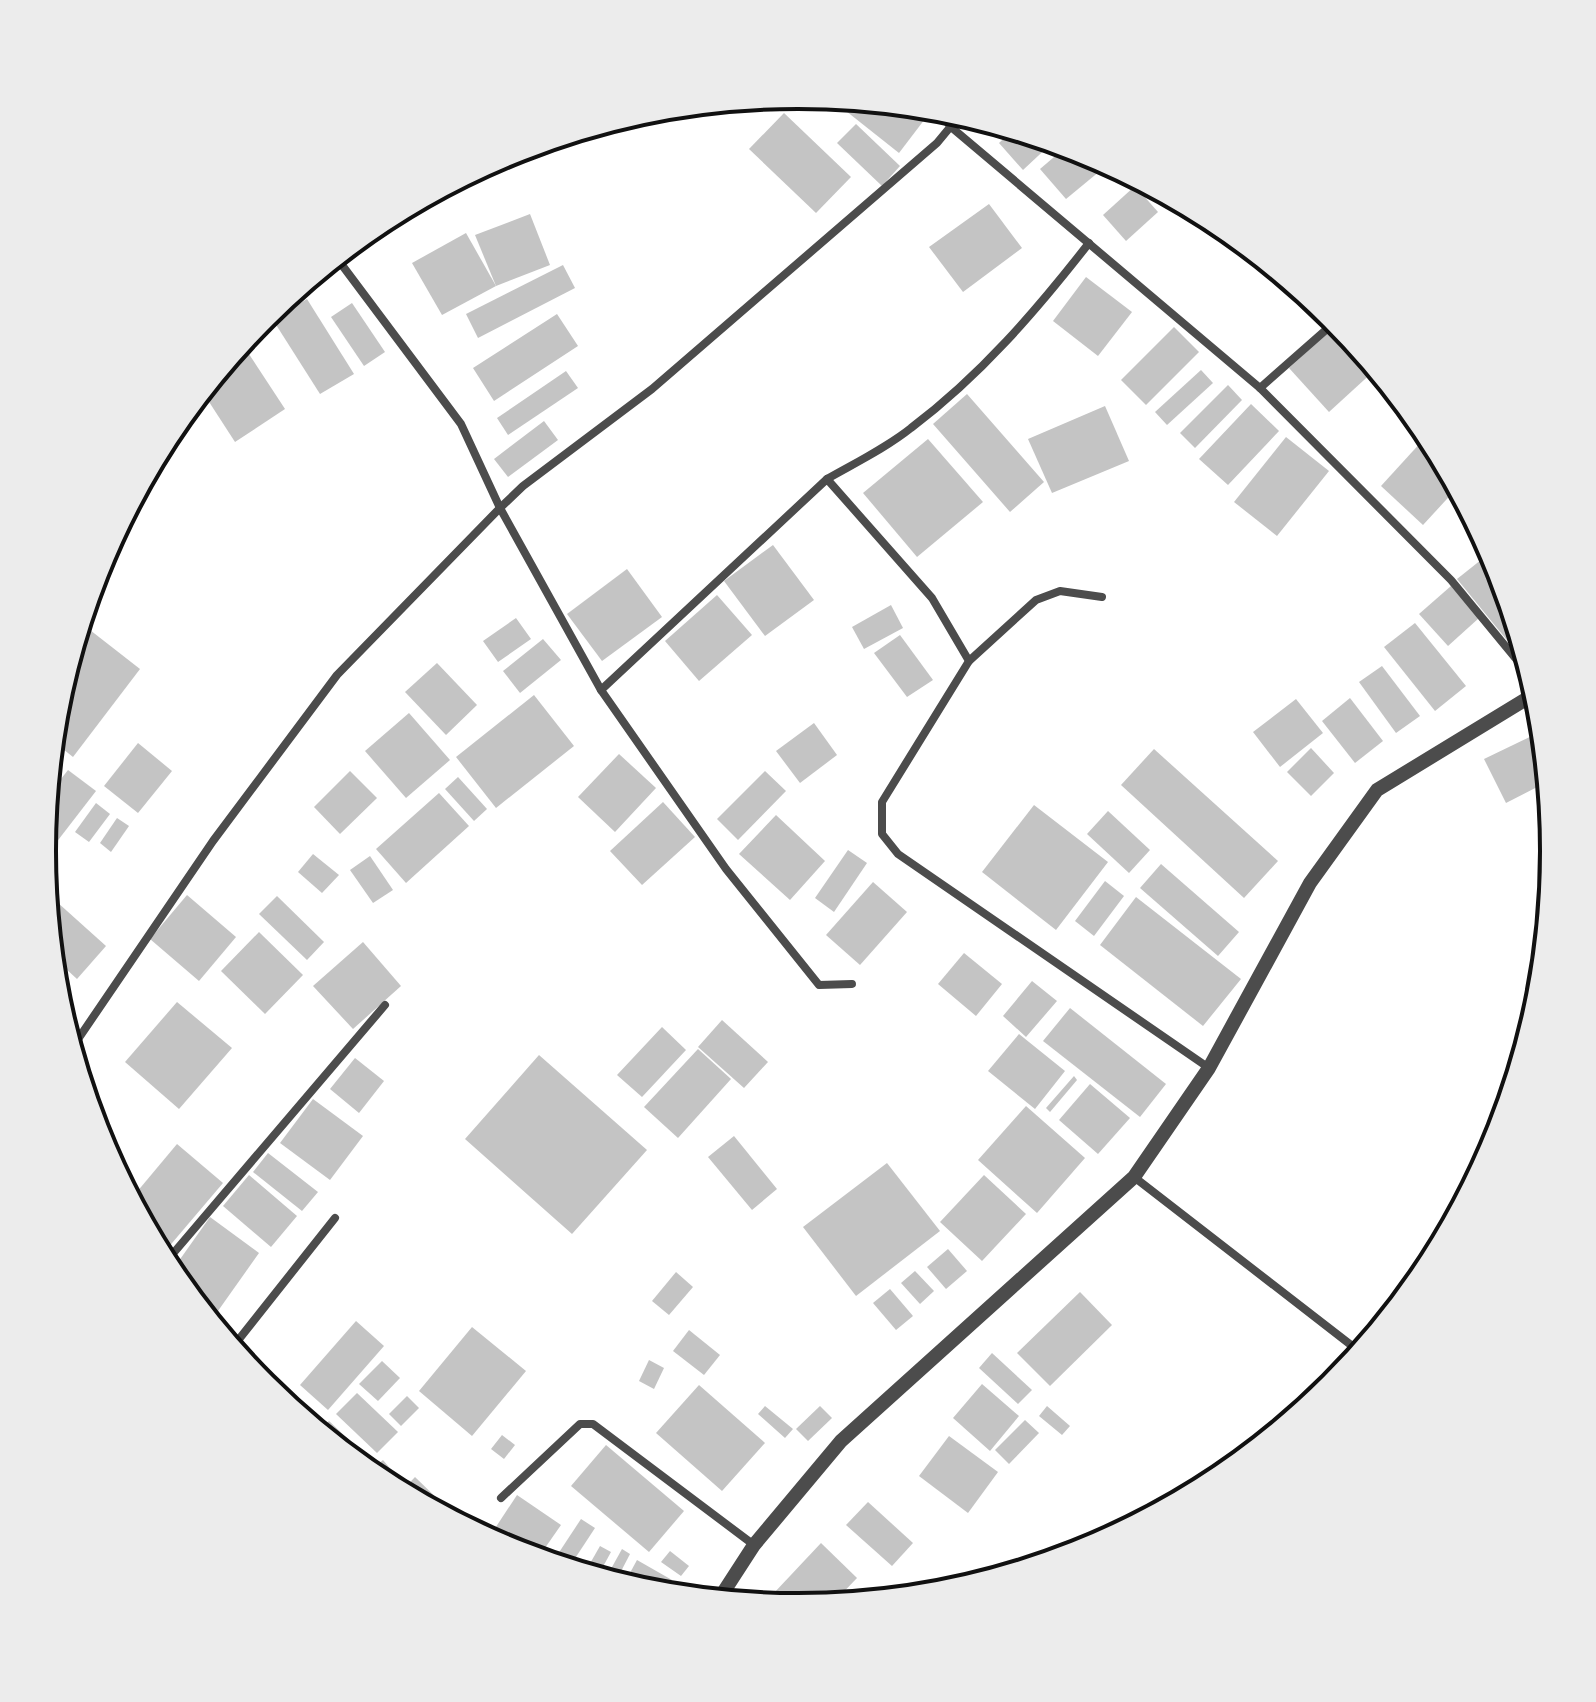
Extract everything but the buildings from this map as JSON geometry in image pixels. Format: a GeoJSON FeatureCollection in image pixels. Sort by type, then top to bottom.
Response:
{"type":"FeatureCollection","features":[{"type":"Feature","properties":{"kind":"street"},"geometry":{"type":"LineString","coordinates":[[949,124],[1260,388],[1451,580],[1514,657]]}},
{"type":"Feature","properties":{"kind":"street"},"geometry":{"type":"LineString","coordinates":[[80,1037],[213,841],[337,675],[523,486],[652,389],[925,153],[951,127]]}},
{"type":"Feature","properties":{"kind":"street"},"geometry":{"type":"LineString","coordinates":[[601,690],[827,479],[910,429],[989,359],[1035,312],[1089,243]]}},
{"type":"Feature","properties":{"kind":"street"},"geometry":{"type":"LineString","coordinates":[[342,265],[461,424],[500,508],[601,690],[726,869],[819,985],[852,984]]}},
{"type":"Feature","properties":{"kind":"street"},"geometry":{"type":"LineString","coordinates":[[1260,388],[1326,330]]}},
{"type":"Feature","properties":{"kind":"street"},"geometry":{"type":"LineString","coordinates":[[827,479],[932,598],[969,661]]}},
{"type":"Feature","properties":{"kind":"street"},"geometry":{"type":"LineString","coordinates":[[1102,597],[1060,591],[1036,600],[969,661],[882,802],[882,834],[898,854],[1209,1068]]}},
{"type":"Feature","properties":{"kind":"street"},"geometry":{"type":"LineString","coordinates":[[725,1589],[754,1545],[841,1441],[1134,1177],[1209,1068],[1310,883],[1377,790],[1525,700]]}},
{"type":"Feature","properties":{"kind":"street"},"geometry":{"type":"LineString","coordinates":[[174,1252],[385,1005]]}},
{"type":"Feature","properties":{"kind":"street"},"geometry":{"type":"LineString","coordinates":[[1134,1177],[1351,1345]]}},
{"type":"Feature","properties":{"kind":"street"},"geometry":{"type":"LineString","coordinates":[[239,1339],[335,1218]]}},
{"type":"Feature","properties":{"kind":"street"},"geometry":{"type":"LineString","coordinates":[[501,1498],[580,1424],[593,1424],[754,1545]]}}]}
